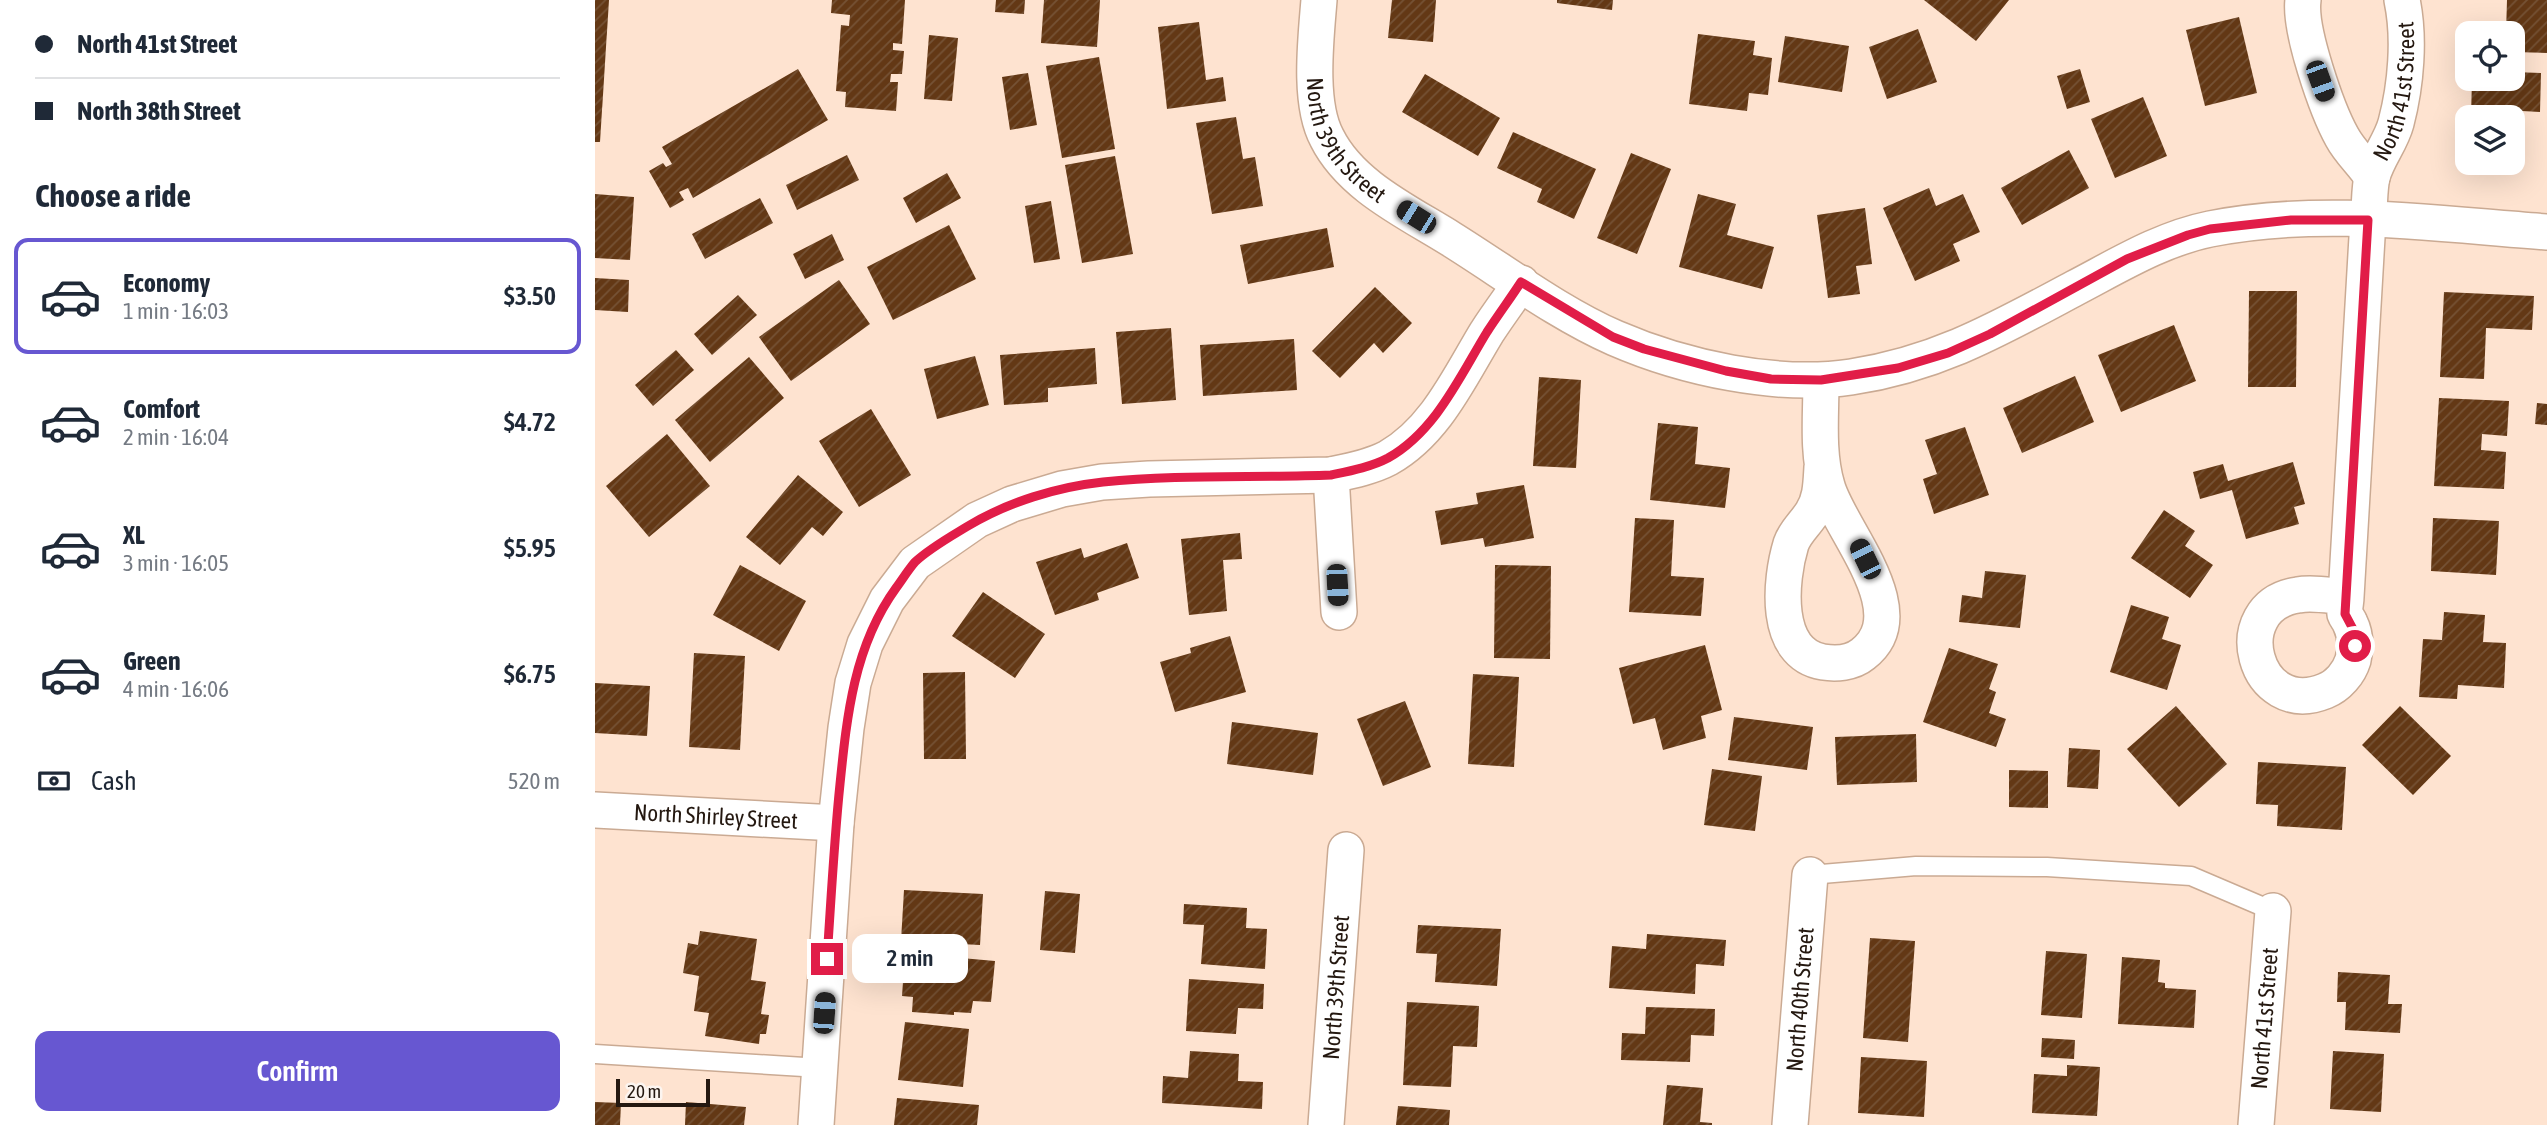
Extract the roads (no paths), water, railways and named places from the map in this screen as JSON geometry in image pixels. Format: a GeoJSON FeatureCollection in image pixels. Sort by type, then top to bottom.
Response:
{"type":"FeatureCollection","features":[{"type":"Feature","properties":{"kind":"street","name":"North 39th Street"},"geometry":{"type":"LineString","coordinates":[[1319,0],[1316,87],[1319,115],[1326,138],[1344,163],[1374,190],[1613,337],[1644,349],[1726,371],[1771,379],[1821,380],[1898,368],[1948,353],[1990,334],[2127,259],[2210,229],[2291,220],[2368,220],[2547,232]]}},
{"type":"Feature","properties":{"kind":"street","name":"North 41st Street"},"geometry":{"type":"LineString","coordinates":[[2303,0],[2306,30],[2334,118],[2347,145],[2372,177]]}},
{"type":"Feature","properties":{"kind":"street","name":"North 41st Street"},"geometry":{"type":"LineString","coordinates":[[2346,597],[2372,177],[2391,139],[2401,96],[2406,44],[2402,0]]}},
{"type":"Feature","properties":{"kind":"street"},"geometry":{"type":"LineString","coordinates":[[816,1125],[836,823],[853,683],[865,644],[887,600],[915,563],[977,520],[1012,504],[1062,489],[1149,479],[1331,475],[1387,459],[1409,444],[1423,430],[1449,395],[1521,282]]}},
{"type":"Feature","properties":{"kind":"street"},"geometry":{"type":"LineString","coordinates":[[1821,380],[1822,467],[1817,504],[1798,530],[1790,548],[1784,578],[1784,605],[1790,636],[1797,651],[1812,660],[1834,663],[1855,659],[1872,645],[1879,630],[1881,608],[1865,559],[1837,514],[1822,467]]}},
{"type":"Feature","properties":{"kind":"street"},"geometry":{"type":"LineString","coordinates":[[1331,475],[1339,612]]}},
{"type":"Feature","properties":{"kind":"street","name":"North Shirley Street"},"geometry":{"type":"LineString","coordinates":[[595,810],[836,823]]}},
{"type":"Feature","properties":{"kind":"street","name":"North 39th Street"},"geometry":{"type":"LineString","coordinates":[[1326,1125],[1346,850]]}},
{"type":"Feature","properties":{"kind":"street","name":"North 40th Street"},"geometry":{"type":"LineString","coordinates":[[1790,1125],[1810,875]]}},
{"type":"Feature","properties":{"kind":"street","name":"North 41st Street"},"geometry":{"type":"LineString","coordinates":[[2256,1125],[2273,911]]}},
{"type":"Feature","properties":{"kind":"lane"},"geometry":{"type":"LineString","coordinates":[[1810,875],[1916,866],[2034,867],[2191,876],[2273,911]]}},
{"type":"Feature","properties":{"kind":"lane"},"geometry":{"type":"LineString","coordinates":[[595,1054],[820,1068]]}}]}
